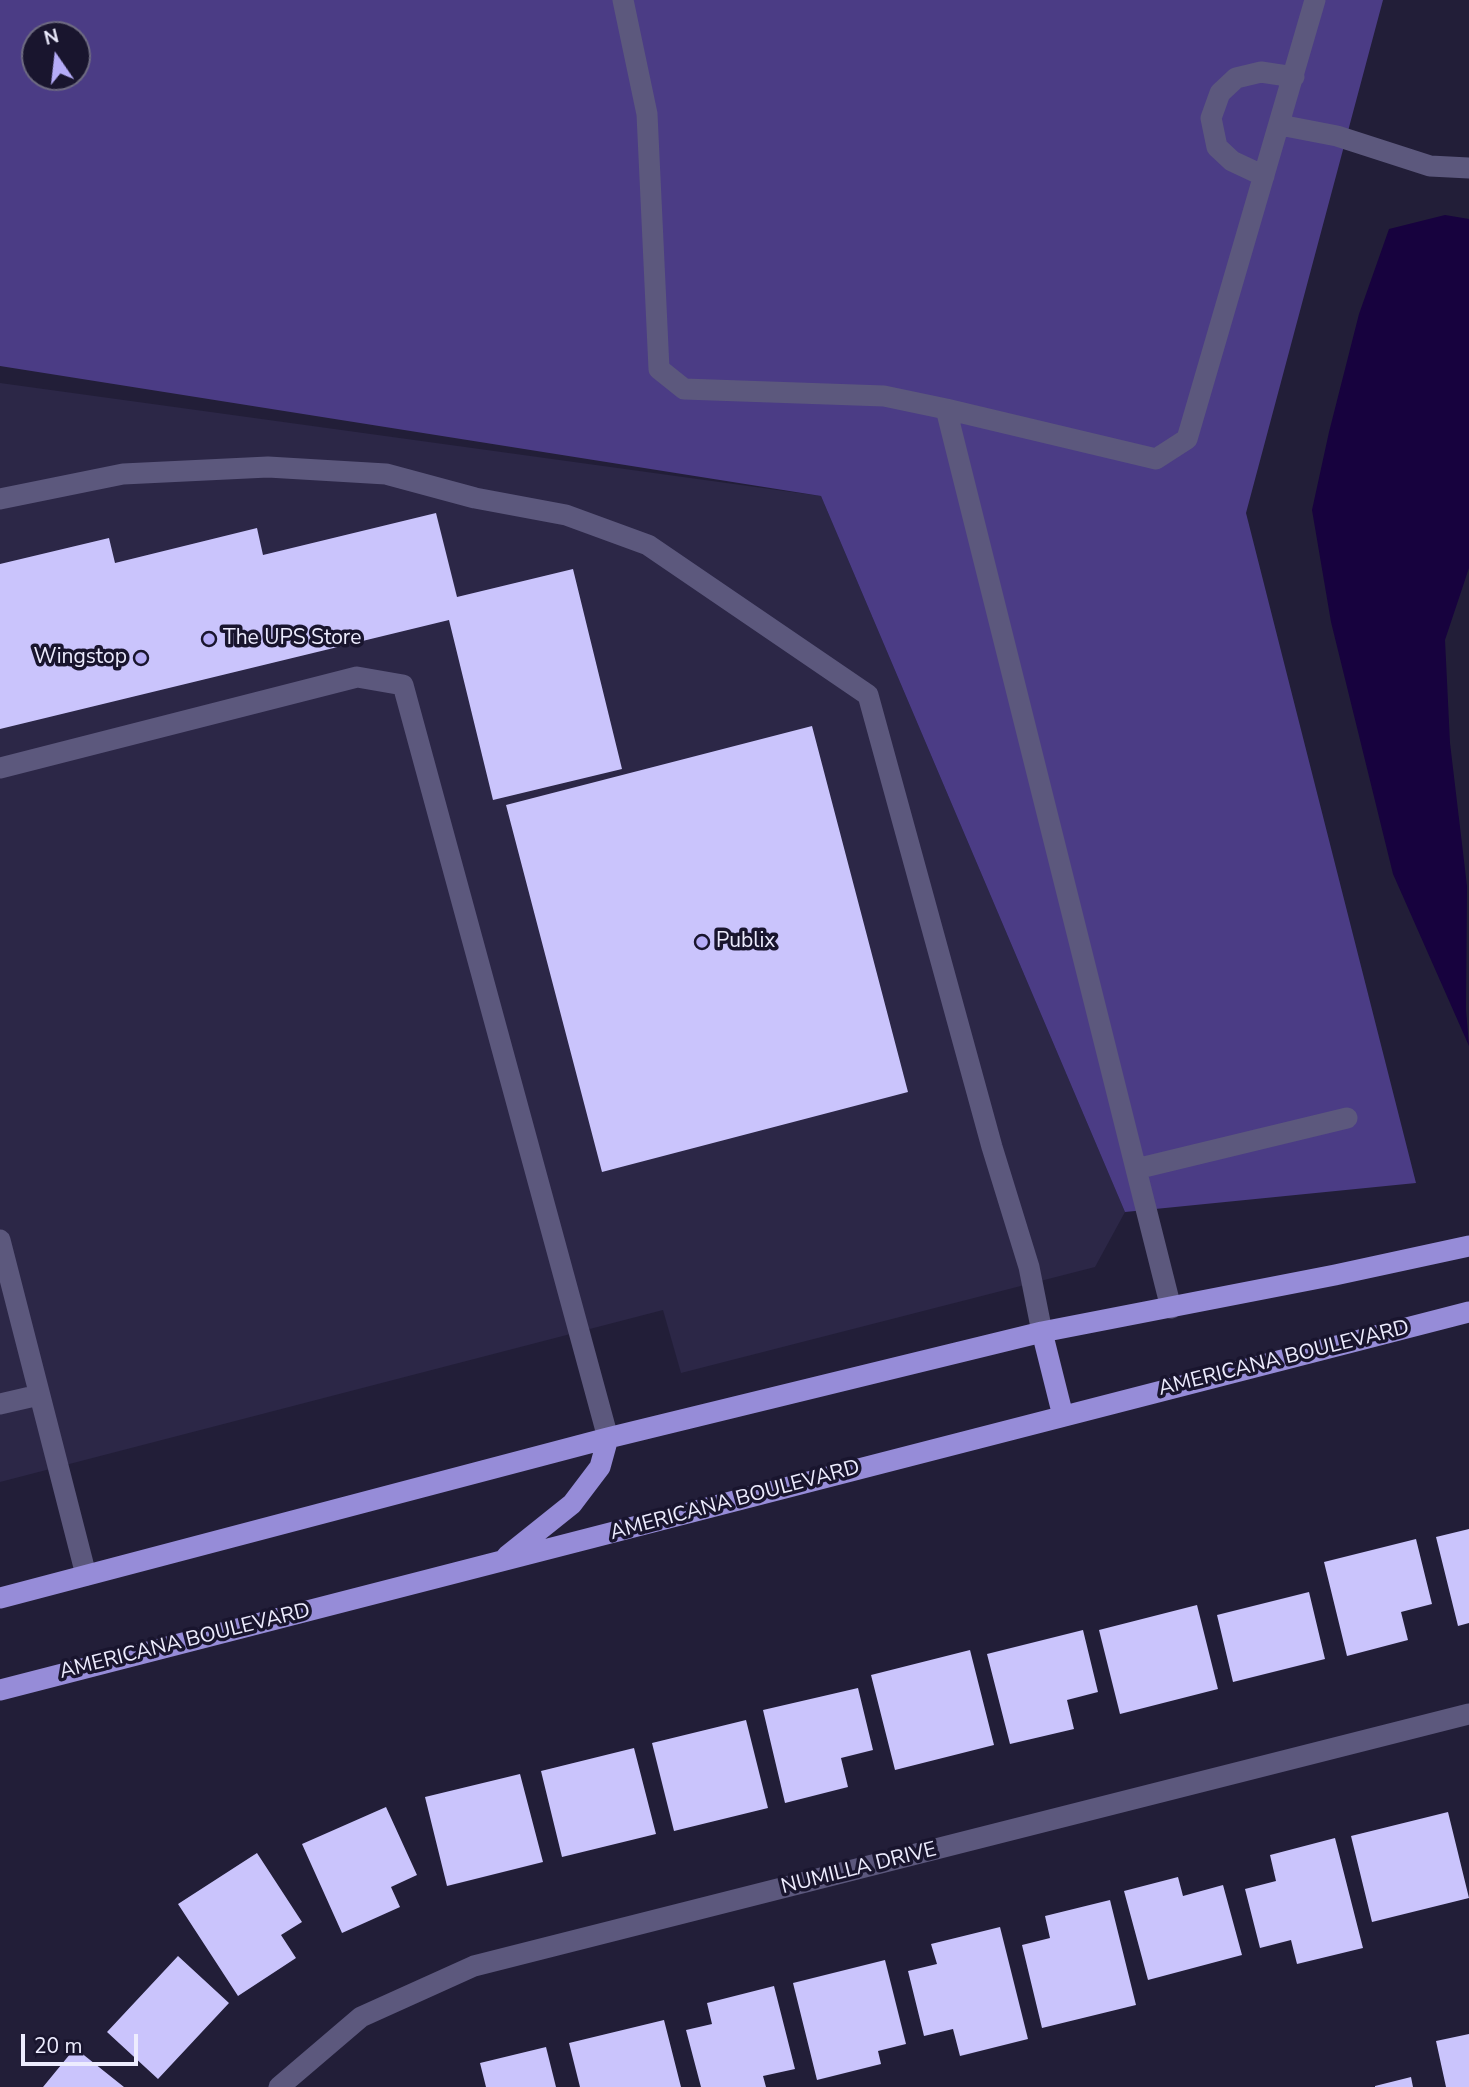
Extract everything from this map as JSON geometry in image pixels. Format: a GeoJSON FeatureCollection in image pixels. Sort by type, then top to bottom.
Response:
{"type":"FeatureCollection","features":[{"type":"Feature","properties":{"kind":"main road"},"geometry":{"type":"LineString","coordinates":[[0,1598],[608,1438],[1042,1332],[1469,1246]]}},
{"type":"Feature","properties":{"kind":"main road","name":"AMERICANA BOULEVARD"},"geometry":{"type":"LineString","coordinates":[[0,1690],[1469,1312]]}},
{"type":"Feature","properties":{"kind":"main road"},"geometry":{"type":"LineString","coordinates":[[1042,1332],[1063,1416]]}},
{"type":"Feature","properties":{"kind":"main road"},"geometry":{"type":"LineString","coordinates":[[500,1562],[572,1504],[600,1467],[608,1438]]}},
{"type":"Feature","properties":{"kind":"street"},"geometry":{"type":"LineString","coordinates":[[623,0],[646,114],[659,369],[684,389],[884,397],[1156,459],[1187,439],[1315,0]]}},
{"type":"Feature","properties":{"kind":"street"},"geometry":{"type":"LineString","coordinates":[[1264,176],[1232,161],[1217,147],[1211,118],[1220,93],[1236,78],[1261,72],[1294,77]]}},
{"type":"Feature","properties":{"kind":"street"},"geometry":{"type":"LineString","coordinates":[[1280,125],[1337,136],[1430,166],[1467,164]]}},
{"type":"Feature","properties":{"kind":"street"},"geometry":{"type":"LineString","coordinates":[[946,409],[1171,1308]]}},
{"type":"Feature","properties":{"kind":"street"},"geometry":{"type":"LineString","coordinates":[[0,499],[123,474],[268,467],[386,474],[475,498],[566,514],[648,545],[868,695],[992,1147],[1029,1267],[1042,1332]]}},
{"type":"Feature","properties":{"kind":"street"},"geometry":{"type":"LineString","coordinates":[[0,768],[357,677],[403,685],[608,1438]]}},
{"type":"Feature","properties":{"kind":"street"},"geometry":{"type":"LineString","coordinates":[[1136,1169],[1347,1118]]}},
{"type":"Feature","properties":{"kind":"street"},"geometry":{"type":"LineString","coordinates":[[0,1240],[86,1575]]}},
{"type":"Feature","properties":{"kind":"street"},"geometry":{"type":"LineString","coordinates":[[0,1404],[38,1395]]}},
{"type":"Feature","properties":{"kind":"street","name":"NUMILLA DRIVE"},"geometry":{"type":"LineString","coordinates":[[279,2087],[361,2017],[474,1966],[1469,1714]]}},
{"type":"Feature","properties":{"kind":"shaded area"},"geometry":{"type":"Polygon","coordinates":[[[0,0],[1383,0],[1246,513],[1416,1183],[1125,1212],[821,496],[0,366],[0,0]]]}},
{"type":"Feature","properties":{"kind":"shaded area"},"geometry":{"type":"Polygon","coordinates":[[[1445,215],[1469,219],[1469,568],[1445,640],[1450,743],[1467,886],[1466,1009],[1469,1046],[1393,874],[1331,622],[1312,510],[1359,314],[1389,229],[1445,215]]]}},
{"type":"Feature","properties":{"kind":"shaded area"},"geometry":{"type":"Polygon","coordinates":[[[0,383],[821,496],[1125,1212],[1095,1267],[681,1373],[663,1310],[0,1482],[0,383]]]}},
{"type":"Feature","properties":{"kind":"building"},"geometry":{"type":"Polygon","coordinates":[[[436,513],[457,597],[573,569],[622,769],[493,800],[449,620],[0,729],[0,564],[109,538],[115,563],[257,528],[263,555],[436,513]]]}},
{"type":"Feature","properties":{"kind":"building"},"geometry":{"type":"Polygon","coordinates":[[[812,726],[908,1092],[602,1172],[506,805],[812,726]]]}},
{"type":"Feature","properties":{"kind":"building"},"geometry":{"type":"Polygon","coordinates":[[[1469,1529],[1469,1623],[1458,1626],[1436,1537],[1469,1529]]]}},
{"type":"Feature","properties":{"kind":"building"},"geometry":{"type":"Polygon","coordinates":[[[1416,1539],[1432,1604],[1401,1612],[1408,1640],[1347,1656],[1324,1562],[1416,1539]]]}},
{"type":"Feature","properties":{"kind":"building"},"geometry":{"type":"Polygon","coordinates":[[[1309,1592],[1325,1659],[1233,1682],[1217,1615],[1309,1592]]]}},
{"type":"Feature","properties":{"kind":"building"},"geometry":{"type":"Polygon","coordinates":[[[1197,1605],[1218,1689],[1120,1714],[1099,1630],[1197,1605]]]}},
{"type":"Feature","properties":{"kind":"building"},"geometry":{"type":"Polygon","coordinates":[[[1083,1630],[1098,1692],[1067,1700],[1074,1729],[1010,1744],[987,1654],[1083,1630]]]}},
{"type":"Feature","properties":{"kind":"building"},"geometry":{"type":"Polygon","coordinates":[[[970,1650],[994,1745],[895,1770],[871,1675],[970,1650]]]}},
{"type":"Feature","properties":{"kind":"building"},"geometry":{"type":"Polygon","coordinates":[[[858,1688],[873,1750],[841,1758],[848,1787],[785,1803],[763,1710],[858,1688]]]}},
{"type":"Feature","properties":{"kind":"building"},"geometry":{"type":"Polygon","coordinates":[[[746,1720],[768,1808],[674,1831],[652,1743],[746,1720]]]}},
{"type":"Feature","properties":{"kind":"building"},"geometry":{"type":"Polygon","coordinates":[[[634,1748],[656,1834],[562,1857],[541,1771],[634,1748]]]}},
{"type":"Feature","properties":{"kind":"building"},"geometry":{"type":"Polygon","coordinates":[[[520,1774],[543,1862],[447,1886],[425,1797],[520,1774]]]}},
{"type":"Feature","properties":{"kind":"building"},"geometry":{"type":"Polygon","coordinates":[[[386,1807],[417,1875],[391,1887],[400,1907],[342,1933],[302,1844],[386,1807]]]}},
{"type":"Feature","properties":{"kind":"building"},"geometry":{"type":"Polygon","coordinates":[[[1448,1812],[1469,1898],[1372,1922],[1351,1836],[1448,1812]]]}},
{"type":"Feature","properties":{"kind":"building"},"geometry":{"type":"Polygon","coordinates":[[[1335,1838],[1363,1948],[1297,1964],[1291,1940],[1260,1948],[1245,1889],[1276,1881],[1270,1855],[1335,1838]]]}},
{"type":"Feature","properties":{"kind":"building"},"geometry":{"type":"Polygon","coordinates":[[[257,1853],[302,1922],[281,1935],[296,1958],[238,1996],[178,1904],[257,1853]]]}},
{"type":"Feature","properties":{"kind":"building"},"geometry":{"type":"Polygon","coordinates":[[[1178,1877],[1183,1896],[1223,1885],[1242,1955],[1148,1980],[1124,1891],[1178,1877]]]}},
{"type":"Feature","properties":{"kind":"building"},"geometry":{"type":"Polygon","coordinates":[[[1110,1900],[1136,2005],[1042,2028],[1022,1945],[1050,1938],[1045,1916],[1110,1900]]]}},
{"type":"Feature","properties":{"kind":"building"},"geometry":{"type":"Polygon","coordinates":[[[1000,1927],[1028,2039],[960,2056],[953,2029],[924,2036],[908,1971],[937,1964],[931,1944],[1000,1927]]]}},
{"type":"Feature","properties":{"kind":"building"},"geometry":{"type":"Polygon","coordinates":[[[178,1956],[229,2003],[158,2079],[107,2032],[178,1956]]]}},
{"type":"Feature","properties":{"kind":"building"},"geometry":{"type":"Polygon","coordinates":[[[885,1960],[906,2044],[878,2051],[881,2064],[817,2080],[793,1983],[885,1960]]]}},
{"type":"Feature","properties":{"kind":"building"},"geometry":{"type":"Polygon","coordinates":[[[774,1986],[795,2069],[763,2076],[766,2087],[701,2087],[686,2030],[712,2024],[707,2003],[774,1986]]]}},
{"type":"Feature","properties":{"kind":"building"},"geometry":{"type":"Polygon","coordinates":[[[664,2020],[681,2087],[580,2087],[569,2043],[664,2020]]]}},
{"type":"Feature","properties":{"kind":"building"},"geometry":{"type":"Polygon","coordinates":[[[1469,2034],[1469,2087],[1446,2087],[1436,2041],[1469,2034]]]}},
{"type":"Feature","properties":{"kind":"building"},"geometry":{"type":"Polygon","coordinates":[[[546,2047],[556,2087],[486,2087],[480,2063],[546,2047]]]}},
{"type":"Feature","properties":{"kind":"building"},"geometry":{"type":"Polygon","coordinates":[[[75,2048],[124,2087],[43,2087],[75,2048]]]}},
{"type":"Feature","properties":{"kind":"building"},"geometry":{"type":"Polygon","coordinates":[[[1411,2077],[1413,2087],[1375,2087],[1375,2086],[1411,2077]]]}},
{"type":"Feature","properties":{"kind":"place","name":"The UPS Store"},"geometry":{"type":"Point","coordinates":[209,639]}},
{"type":"Feature","properties":{"kind":"place","name":"Wingstop"},"geometry":{"type":"Point","coordinates":[141,658]}},
{"type":"Feature","properties":{"kind":"place","name":"Publix"},"geometry":{"type":"Point","coordinates":[702,942]}}]}
